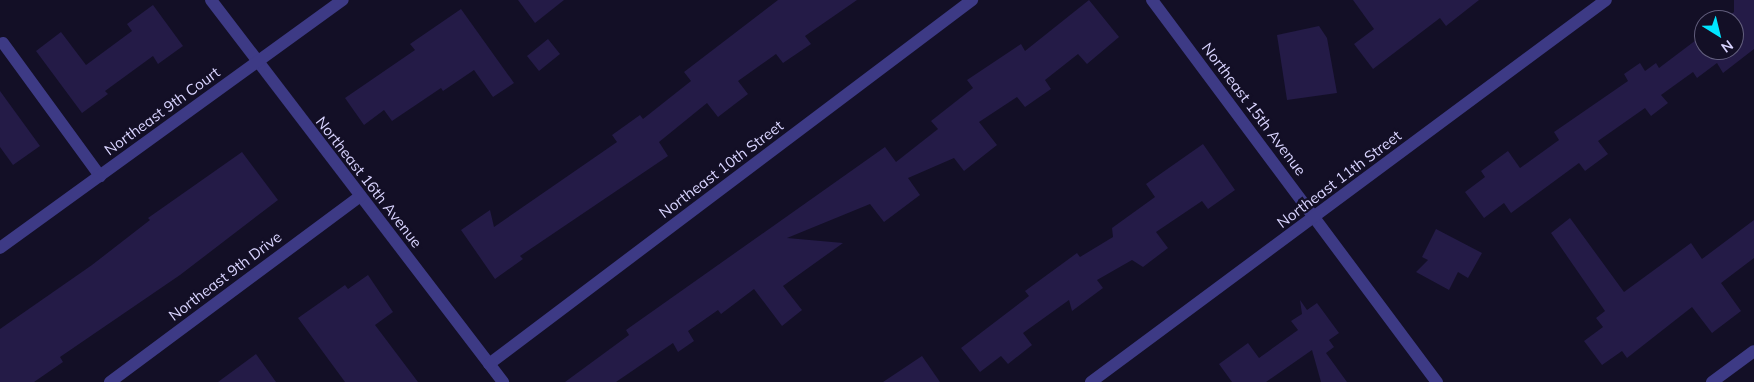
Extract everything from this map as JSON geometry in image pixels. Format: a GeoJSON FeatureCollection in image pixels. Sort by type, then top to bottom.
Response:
{"type":"FeatureCollection","features":[{"type":"Feature","properties":{"kind":"street","name":"Northeast 16th Avenue"},"geometry":{"type":"LineString","coordinates":[[211,0],[257,63],[503,382]]}},
{"type":"Feature","properties":{"kind":"street","name":"Northeast 9th Court"},"geometry":{"type":"LineString","coordinates":[[0,248],[343,0]]}},
{"type":"Feature","properties":{"kind":"street","name":"Northeast 10th Street"},"geometry":{"type":"LineString","coordinates":[[490,364],[972,0]]}},
{"type":"Feature","properties":{"kind":"street","name":"Northeast 15th Avenue"},"geometry":{"type":"LineString","coordinates":[[1152,0],[1437,382]]}},
{"type":"Feature","properties":{"kind":"street","name":"Northeast 11th Street"},"geometry":{"type":"LineString","coordinates":[[1090,382],[1606,0]]}},
{"type":"Feature","properties":{"kind":"street"},"geometry":{"type":"LineString","coordinates":[[2,43],[100,176]]}},
{"type":"Feature","properties":{"kind":"street","name":"Northeast 9th Drive"},"geometry":{"type":"LineString","coordinates":[[118,380],[360,196]]}},
{"type":"Feature","properties":{"kind":"street"},"geometry":{"type":"LineString","coordinates":[[1712,382],[1754,351]]}},
{"type":"Feature","properties":{"kind":"building"},"geometry":{"type":"Polygon","coordinates":[[[518,0],[564,0],[535,23],[518,0]]]}},
{"type":"Feature","properties":{"kind":"building"},"geometry":{"type":"Polygon","coordinates":[[[778,0],[857,0],[805,36],[811,44],[783,63],[776,54],[738,81],[748,94],[718,117],[707,103],[659,142],[668,156],[520,256],[523,259],[495,279],[461,230],[490,210],[494,227],[617,142],[612,135],[640,115],[643,119],[691,81],[684,72],[778,0]]]}},
{"type":"Feature","properties":{"kind":"building"},"geometry":{"type":"Polygon","coordinates":[[[1089,0],[1119,37],[1087,64],[1078,54],[1045,80],[1051,89],[1025,107],[1017,97],[979,122],[997,145],[964,171],[954,158],[908,178],[920,195],[884,222],[870,204],[787,238],[843,243],[783,286],[802,310],[782,326],[754,289],[721,314],[718,310],[688,331],[694,341],[678,352],[673,343],[616,382],[565,382],[629,335],[626,330],[885,147],[896,162],[938,129],[931,121],[973,88],[967,80],[1021,44],[1025,51],[1089,0]]]}},
{"type":"Feature","properties":{"kind":"building"},"geometry":{"type":"Polygon","coordinates":[[[1353,0],[1479,0],[1446,26],[1440,18],[1373,69],[1354,44],[1374,29],[1353,0]]]}},
{"type":"Feature","properties":{"kind":"building"},"geometry":{"type":"Polygon","coordinates":[[[1734,0],[1754,0],[1754,49],[1744,57],[1744,10],[1734,10],[1734,0]]]}},
{"type":"Feature","properties":{"kind":"building"},"geometry":{"type":"Polygon","coordinates":[[[153,5],[183,46],[158,64],[153,56],[105,91],[108,94],[82,113],[36,51],[61,32],[86,65],[132,31],[127,24],[153,5]]]}},
{"type":"Feature","properties":{"kind":"building"},"geometry":{"type":"Polygon","coordinates":[[[461,9],[514,83],[493,97],[474,70],[443,91],[441,88],[392,121],[384,110],[364,125],[345,98],[415,50],[410,44],[461,9]]]}},
{"type":"Feature","properties":{"kind":"building"},"geometry":{"type":"Polygon","coordinates":[[[1319,26],[1327,38],[1337,93],[1287,100],[1277,35],[1319,26]]]}},
{"type":"Feature","properties":{"kind":"building"},"geometry":{"type":"Polygon","coordinates":[[[548,39],[560,54],[539,71],[527,56],[548,39]]]}},
{"type":"Feature","properties":{"kind":"building"},"geometry":{"type":"Polygon","coordinates":[[[1694,42],[1694,60],[1740,60],[1723,73],[1717,63],[1697,78],[1693,72],[1661,95],[1668,103],[1651,116],[1645,108],[1598,141],[1608,154],[1585,171],[1579,163],[1511,213],[1504,203],[1484,218],[1465,192],[1485,177],[1481,171],[1508,151],[1520,168],[1559,140],[1554,132],[1628,81],[1624,74],[1640,63],[1645,71],[1656,63],[1659,68],[1694,42]]]}},
{"type":"Feature","properties":{"kind":"building"},"geometry":{"type":"Polygon","coordinates":[[[0,91],[40,146],[13,165],[0,147],[0,91]]]}},
{"type":"Feature","properties":{"kind":"building"},"geometry":{"type":"Polygon","coordinates":[[[1203,144],[1235,190],[1208,209],[1202,201],[1156,232],[1168,248],[1143,267],[1132,260],[1097,280],[1103,288],[1072,311],[1069,300],[1023,333],[1032,345],[1008,364],[1001,356],[980,372],[961,348],[1029,296],[1025,291],[1077,253],[1080,257],[1113,237],[1112,228],[1155,197],[1146,184],[1203,144]]]}},
{"type":"Feature","properties":{"kind":"building"},"geometry":{"type":"Polygon","coordinates":[[[242,152],[278,200],[180,275],[60,357],[63,362],[34,382],[0,382],[0,329],[92,265],[150,220],[148,218],[242,152]]]}},
{"type":"Feature","properties":{"kind":"building"},"geometry":{"type":"Polygon","coordinates":[[[1570,218],[1624,292],[1691,243],[1702,259],[1754,220],[1754,258],[1721,283],[1741,311],[1712,333],[1692,307],[1627,358],[1622,351],[1602,365],[1584,341],[1603,327],[1596,318],[1605,311],[1551,233],[1570,218]]]}},
{"type":"Feature","properties":{"kind":"building"},"geometry":{"type":"Polygon","coordinates":[[[1436,229],[1482,253],[1468,278],[1458,272],[1449,290],[1416,272],[1428,260],[1422,257],[1436,229]]]}},
{"type":"Feature","properties":{"kind":"building"},"geometry":{"type":"Polygon","coordinates":[[[368,275],[393,312],[375,325],[418,382],[345,382],[298,318],[345,285],[348,289],[368,275]]]}},
{"type":"Feature","properties":{"kind":"building"},"geometry":{"type":"Polygon","coordinates":[[[1300,300],[1307,310],[1317,303],[1339,333],[1329,340],[1334,347],[1326,353],[1347,382],[1321,382],[1312,350],[1266,382],[1232,382],[1219,364],[1248,343],[1259,358],[1298,330],[1291,321],[1302,314],[1300,300]]]}},
{"type":"Feature","properties":{"kind":"building"},"geometry":{"type":"Polygon","coordinates":[[[256,354],[276,382],[218,382],[256,354]]]}},
{"type":"Feature","properties":{"kind":"building"},"geometry":{"type":"Polygon","coordinates":[[[922,356],[940,382],[883,382],[922,356]]]}}]}
